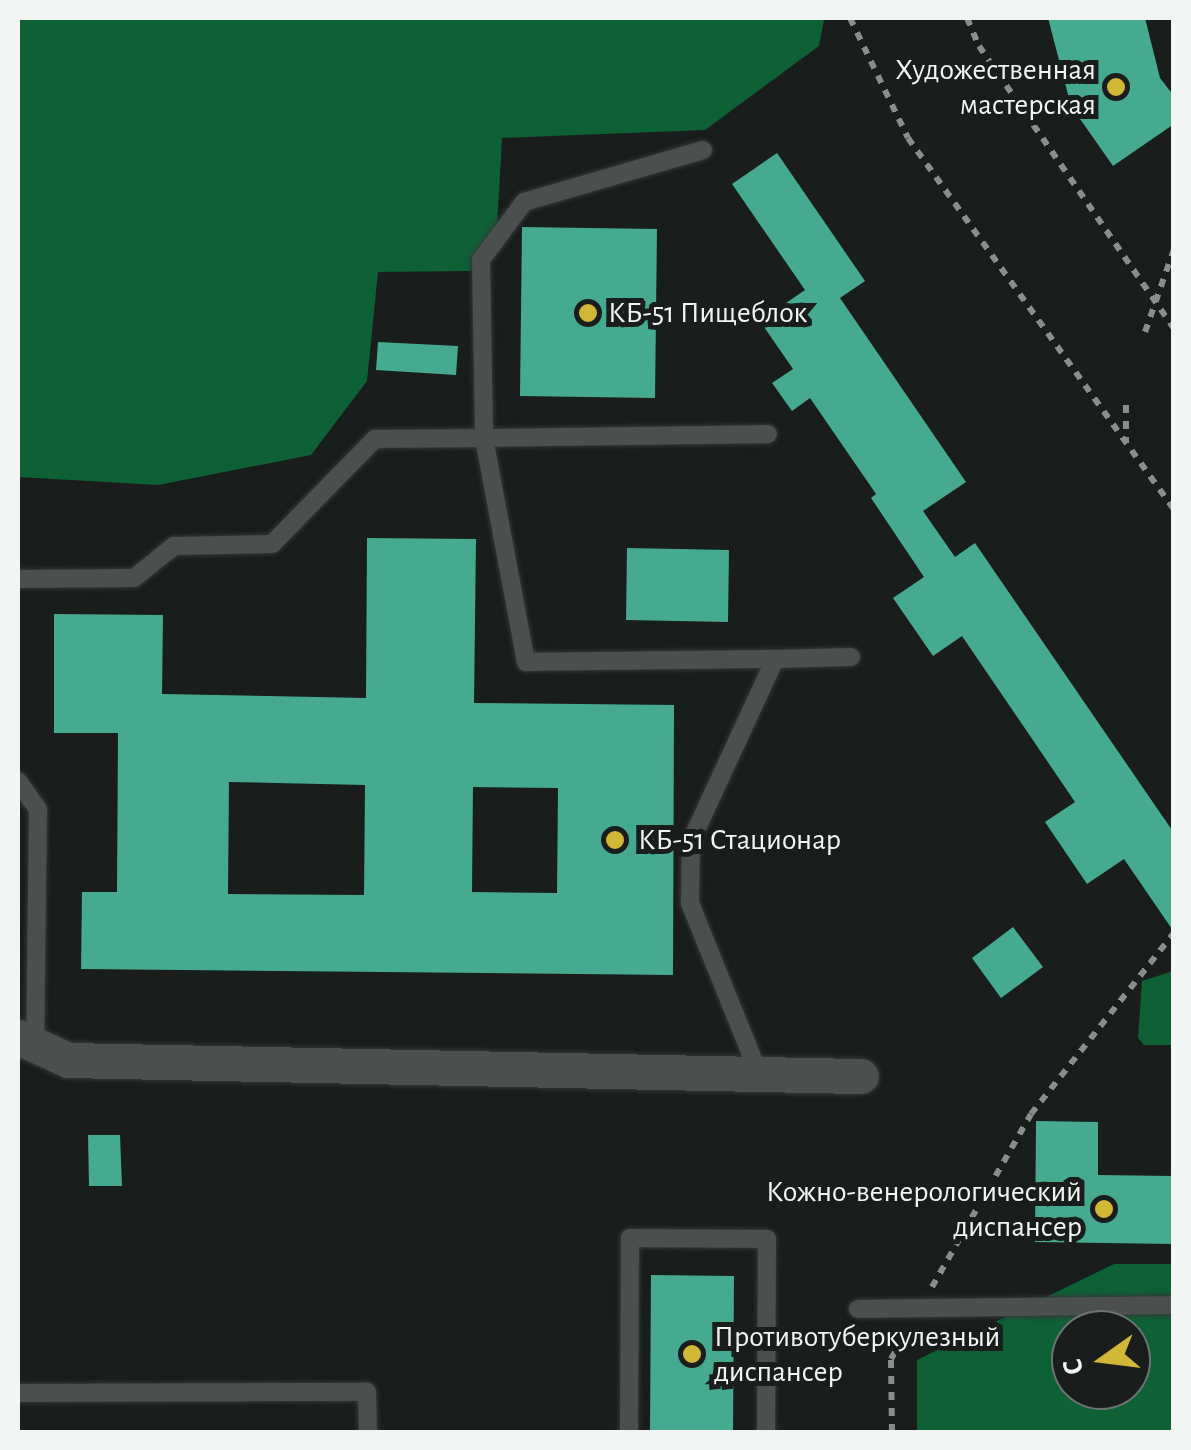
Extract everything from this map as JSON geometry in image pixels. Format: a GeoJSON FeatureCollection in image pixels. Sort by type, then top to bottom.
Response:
{"type":"FeatureCollection","features":[{"type":"Feature","properties":{"kind":"street"},"geometry":{"type":"LineString","coordinates":[[26,1041],[68,1060],[861,1076]]}},
{"type":"Feature","properties":{"kind":"lane"},"geometry":{"type":"LineString","coordinates":[[702,150],[524,202],[481,260],[484,438],[526,662],[850,656]]}},
{"type":"Feature","properties":{"kind":"lane"},"geometry":{"type":"LineString","coordinates":[[18,579],[134,578],[174,546],[272,544],[375,439],[768,434]]}},
{"type":"Feature","properties":{"kind":"lane"},"geometry":{"type":"LineString","coordinates":[[758,1074],[690,903],[690,841],[776,659]]}},
{"type":"Feature","properties":{"kind":"lane"},"geometry":{"type":"LineString","coordinates":[[18,781],[38,810],[26,1041]]}},
{"type":"Feature","properties":{"kind":"lane"},"geometry":{"type":"LineString","coordinates":[[629,1432],[630,1238],[768,1239],[766,1432]]}},
{"type":"Feature","properties":{"kind":"lane"},"geometry":{"type":"LineString","coordinates":[[858,1309],[1174,1305]]}},
{"type":"Feature","properties":{"kind":"lane"},"geometry":{"type":"LineString","coordinates":[[18,1393],[367,1392],[368,1432]]}},
{"type":"Feature","properties":{"kind":"path"},"geometry":{"type":"LineString","coordinates":[[850,18],[908,138],[1174,510]]}},
{"type":"Feature","properties":{"kind":"path"},"geometry":{"type":"LineString","coordinates":[[967,18],[979,46],[1174,329]]}},
{"type":"Feature","properties":{"kind":"path"},"geometry":{"type":"LineString","coordinates":[[1145,332],[1174,249]]}},
{"type":"Feature","properties":{"kind":"path"},"geometry":{"type":"LineString","coordinates":[[1126,405],[1126,444]]}},
{"type":"Feature","properties":{"kind":"path"},"geometry":{"type":"LineString","coordinates":[[892,1432],[891,1360],[920,1308],[1032,1114],[1174,933]]}},
{"type":"Feature","properties":{"kind":"green space"},"geometry":{"type":"Polygon","coordinates":[[[18,18],[824,20],[819,46],[705,130],[502,138],[496,245],[470,271],[378,272],[367,381],[311,455],[158,485],[18,477],[18,18]]]}},
{"type":"Feature","properties":{"kind":"green space"},"geometry":{"type":"Polygon","coordinates":[[[1173,971],[1173,1045],[1144,1045],[1138,1038],[1142,981],[1173,971]]]}},
{"type":"Feature","properties":{"kind":"green space"},"geometry":{"type":"Polygon","coordinates":[[[1114,1264],[1173,1264],[1173,1432],[917,1432],[917,1360],[1114,1264]]]}},
{"type":"Feature","properties":{"kind":"building","name":"Художественная мастерская"},"geometry":{"type":"Polygon","coordinates":[[[1048,18],[1145,18],[1160,78],[1174,96],[1174,124],[1113,166],[1071,106],[1048,18]]]}},
{"type":"Feature","properties":{"kind":"building"},"geometry":{"type":"Polygon","coordinates":[[[777,153],[865,281],[840,298],[966,482],[923,511],[955,557],[975,543],[1174,833],[1174,932],[1124,859],[1087,884],[1045,822],[1075,802],[962,636],[933,656],[893,598],[924,577],[871,498],[876,494],[810,398],[792,411],[772,383],[793,369],[760,321],[805,290],[732,184],[777,153]]]}},
{"type":"Feature","properties":{"kind":"building","name":"КБ-51 Пищеблок"},"geometry":{"type":"Polygon","coordinates":[[[522,227],[657,229],[655,398],[520,396],[522,227]]]}},
{"type":"Feature","properties":{"kind":"building"},"geometry":{"type":"Polygon","coordinates":[[[378,342],[458,346],[456,375],[376,370],[378,342]]]}},
{"type":"Feature","properties":{"kind":"building","name":"КБ-51 Стационар"},"geometry":{"type":"Polygon","coordinates":[[[367,538],[476,539],[474,703],[674,705],[673,975],[81,969],[82,892],[117,892],[118,733],[54,733],[54,614],[163,615],[162,694],[366,698],[367,538]],[[229,782],[228,894],[364,895],[365,785],[229,782]],[[473,787],[472,892],[557,893],[558,788],[473,787]]]}},
{"type":"Feature","properties":{"kind":"building"},"geometry":{"type":"Polygon","coordinates":[[[627,548],[729,550],[728,622],[626,620],[627,548]]]}},
{"type":"Feature","properties":{"kind":"building"},"geometry":{"type":"Polygon","coordinates":[[[1013,927],[1043,967],[1001,998],[972,958],[1013,927]]]}},
{"type":"Feature","properties":{"kind":"building","name":"Кожно-венерологический диспансер"},"geometry":{"type":"Polygon","coordinates":[[[1036,1121],[1098,1122],[1098,1175],[1174,1176],[1174,1244],[1035,1242],[1036,1121]]]}},
{"type":"Feature","properties":{"kind":"building"},"geometry":{"type":"Polygon","coordinates":[[[88,1135],[120,1135],[122,1186],[89,1186],[88,1135]]]}},
{"type":"Feature","properties":{"kind":"building","name":"Противотуберкулезный диспансер"},"geometry":{"type":"Polygon","coordinates":[[[651,1275],[734,1276],[733,1432],[650,1432],[651,1275]]]}},
{"type":"Feature","properties":{"kind":"place","name":"Художественная мастерская"},"geometry":{"type":"Point","coordinates":[1116,87]}},
{"type":"Feature","properties":{"kind":"place","name":"КБ-51 Пищеблок"},"geometry":{"type":"Point","coordinates":[588,313]}},
{"type":"Feature","properties":{"kind":"place","name":"КБ-51 Стационар"},"geometry":{"type":"Point","coordinates":[615,840]}},
{"type":"Feature","properties":{"kind":"place","name":"Кожно-венерологический диспансер"},"geometry":{"type":"Point","coordinates":[1104,1209]}},
{"type":"Feature","properties":{"kind":"place","name":"Противотуберкулезный диспансер"},"geometry":{"type":"Point","coordinates":[692,1354]}}]}
